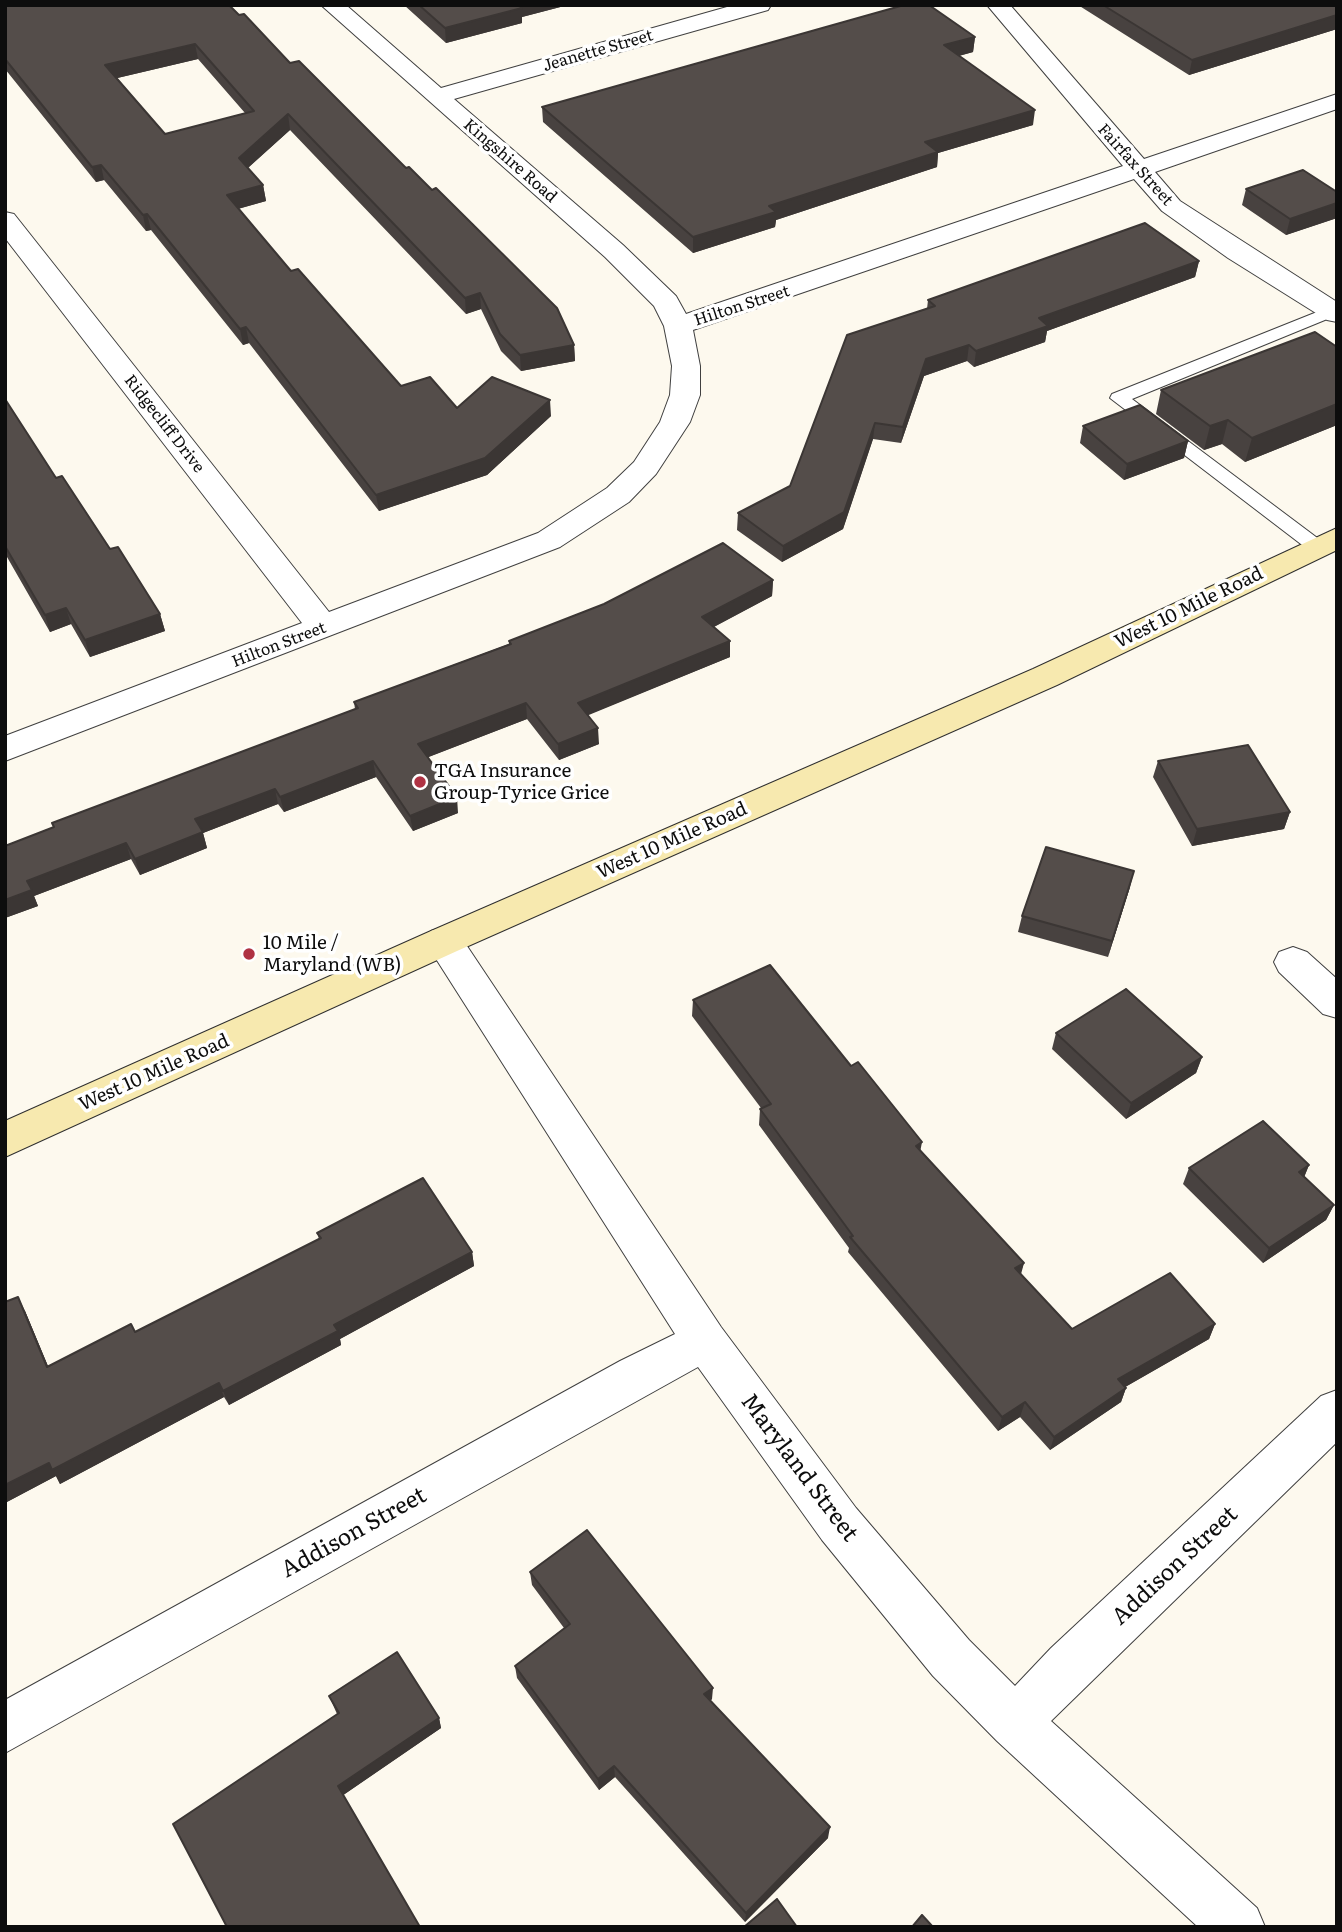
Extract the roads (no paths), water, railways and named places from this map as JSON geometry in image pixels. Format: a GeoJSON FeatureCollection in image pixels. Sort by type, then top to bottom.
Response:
{"type":"FeatureCollection","features":[{"type":"Feature","properties":{"kind":"main road","name":"West 10 Mile Road"},"geometry":{"type":"LineString","coordinates":[[5,1140],[444,941],[1045,677],[1327,543]]}},
{"type":"Feature","properties":{"kind":"street","name":"Kingshire Road"},"geometry":{"type":"LineString","coordinates":[[332,5],[633,268],[666,302],[678,326]]}},
{"type":"Feature","properties":{"kind":"street","name":"Jeanette Street"},"geometry":{"type":"LineString","coordinates":[[436,97],[760,5]]}},
{"type":"Feature","properties":{"kind":"street","name":"Fairfax Street"},"geometry":{"type":"LineString","coordinates":[[999,5],[1155,191],[1190,220],[1336,313]]}},
{"type":"Feature","properties":{"kind":"street","name":"Hilton Street"},"geometry":{"type":"LineString","coordinates":[[5,750],[525,551],[582,520],[618,495],[660,448],[678,413],[685,396],[686,366],[678,326],[1337,101]]}},
{"type":"Feature","properties":{"kind":"street","name":"Ridgecliff Drive"},"geometry":{"type":"LineString","coordinates":[[5,220],[324,628]]}},
{"type":"Feature","properties":{"kind":"street","name":"Maryland Street"},"geometry":{"type":"LineString","coordinates":[[444,941],[705,1341],[839,1524],[951,1658],[1015,1723],[1238,1927]]}},
{"type":"Feature","properties":{"kind":"street"},"geometry":{"type":"LineString","coordinates":[[1293,962],[1337,1003]]}},
{"type":"Feature","properties":{"kind":"street","name":"Addison Street"},"geometry":{"type":"LineString","coordinates":[[5,1728],[624,1382],[705,1341]]}},
{"type":"Feature","properties":{"kind":"street","name":"Addison Street"},"geometry":{"type":"LineString","coordinates":[[1015,1723],[1069,1666],[1337,1411]]}},
{"type":"Feature","properties":{"kind":"lane"},"geometry":{"type":"LineString","coordinates":[[1327,543],[1119,398],[1336,313]]}},
{"type":"Feature","properties":{"kind":"place","name":"TGA Insurance Group-Tyrice Grice"},"geometry":{"type":"Point","coordinates":[420,782]}},
{"type":"Feature","properties":{"kind":"place","name":"10 Mile / Maryland (WB)"},"geometry":{"type":"Point","coordinates":[249,954]}}]}
